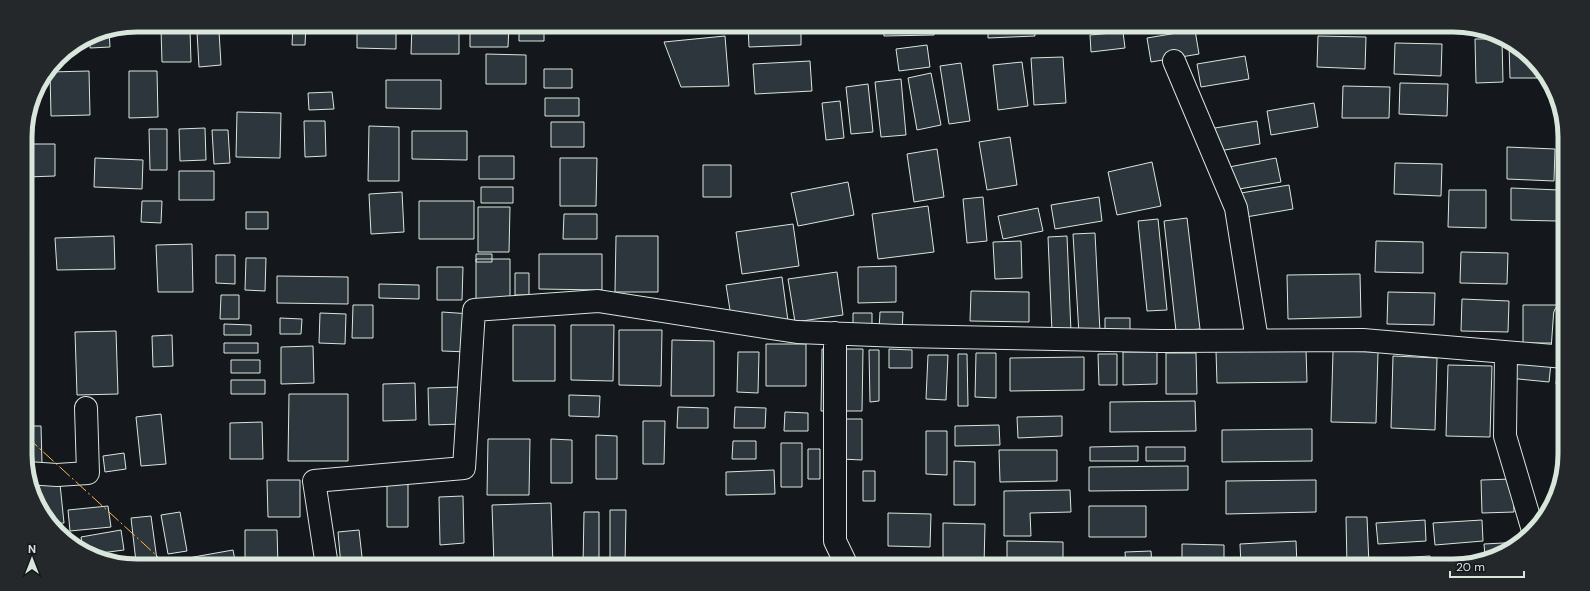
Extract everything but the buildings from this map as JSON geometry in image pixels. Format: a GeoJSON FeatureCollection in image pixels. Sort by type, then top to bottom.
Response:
{"type":"FeatureCollection","features":[{"type":"Feature","properties":{"kind":"street"},"geometry":{"type":"LineString","coordinates":[[1174,61],[1236,208],[1257,340]]}},
{"type":"Feature","properties":{"kind":"street"},"geometry":{"type":"LineString","coordinates":[[326,559],[314,481],[464,468],[474,310],[598,301],[797,332],[1161,341],[1362,340],[1558,357]]}},
{"type":"Feature","properties":{"kind":"street"},"geometry":{"type":"LineString","coordinates":[[836,333],[835,541],[844,559]]}},
{"type":"Feature","properties":{"kind":"street"},"geometry":{"type":"LineString","coordinates":[[1506,353],[1505,436],[1531,524]]}},
{"type":"Feature","properties":{"kind":"street"},"geometry":{"type":"LineString","coordinates":[[34,473],[57,475],[88,473],[86,408]]}},
{"type":"Feature","properties":{"kind":"power"},"geometry":{"type":"LineString","coordinates":[[32,442],[160,559]]}}]}
